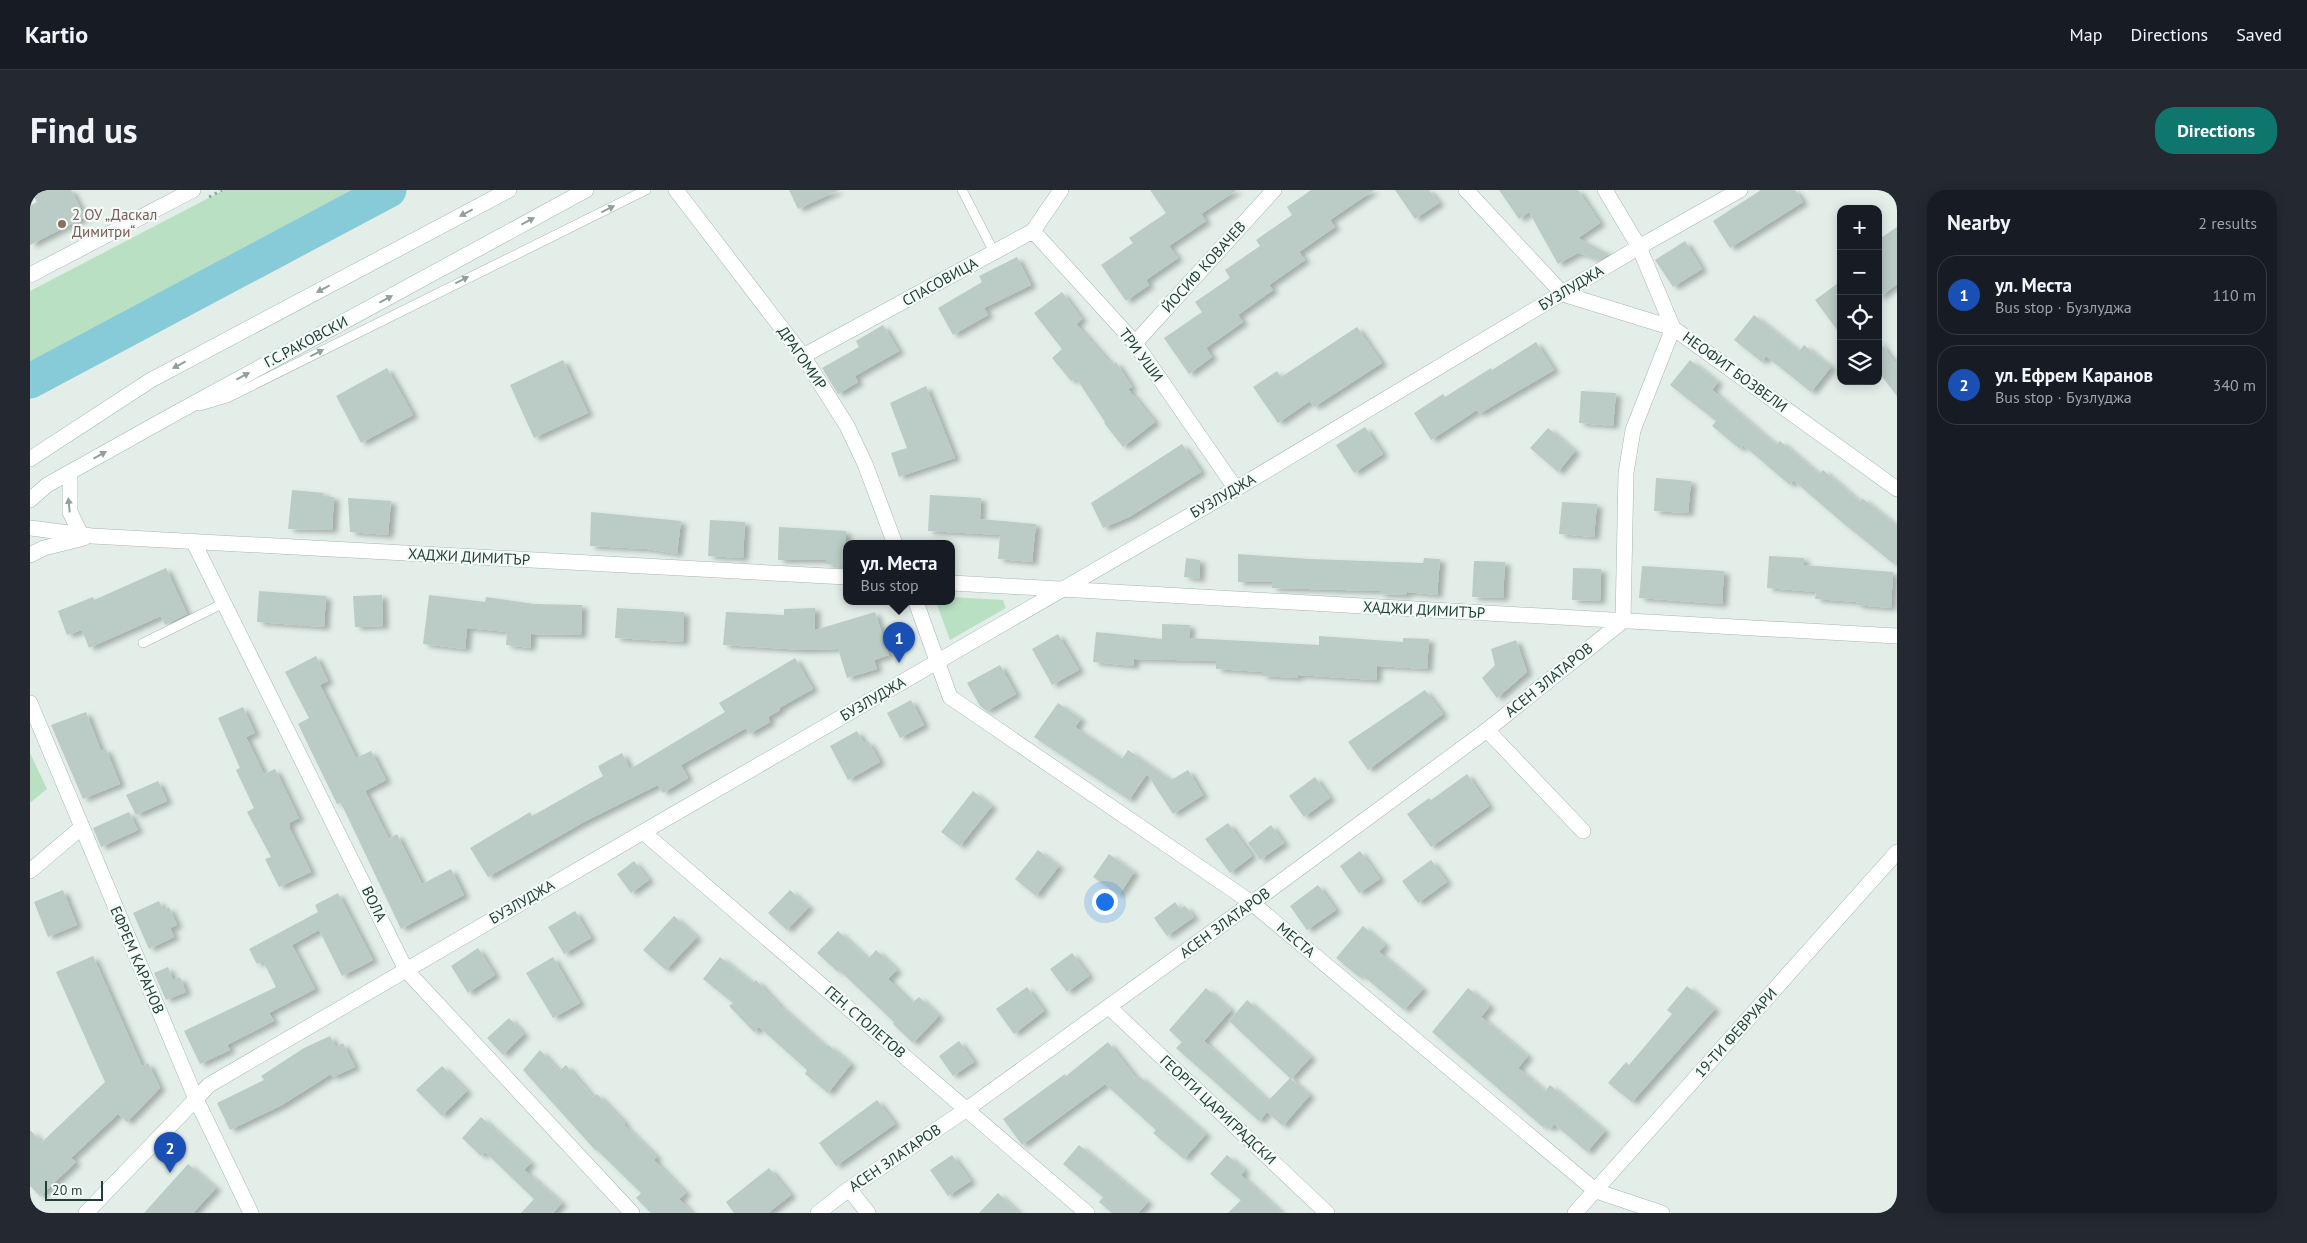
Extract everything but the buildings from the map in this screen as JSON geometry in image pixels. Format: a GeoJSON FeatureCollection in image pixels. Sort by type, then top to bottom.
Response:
{"type":"FeatureCollection","features":[{"type":"Feature","properties":{"kind":"street"},"geometry":{"type":"LineString","coordinates":[[30,275],[193,190]]}},
{"type":"Feature","properties":{"kind":"street"},"geometry":{"type":"LineString","coordinates":[[30,459],[151,380],[510,190]]}},
{"type":"Feature","properties":{"kind":"street","name":"Г.С.РАКОВСКИ"},"geometry":{"type":"LineString","coordinates":[[30,500],[48,485],[70,472],[586,190]]}},
{"type":"Feature","properties":{"kind":"street","name":"ДРАГОМИР"},"geometry":{"type":"LineString","coordinates":[[676,190],[803,356],[848,426],[865,464],[894,540]]}},
{"type":"Feature","properties":{"kind":"street","name":"СПАСОВИЦА"},"geometry":{"type":"LineString","coordinates":[[803,356],[1033,231],[1061,190]]}},
{"type":"Feature","properties":{"kind":"street","name":"ЙОСИФ КОВАЧЕВ"},"geometry":{"type":"LineString","coordinates":[[1135,343],[1274,190]]}},
{"type":"Feature","properties":{"kind":"street"},"geometry":{"type":"LineString","coordinates":[[1466,190],[1563,294],[1673,328],[1633,430],[1626,473],[1623,621]]}},
{"type":"Feature","properties":{"kind":"street","name":"НЕОФИТ БОЗВЕЛИ"},"geometry":{"type":"LineString","coordinates":[[1605,190],[1638,247],[1673,328],[1897,488]]}},
{"type":"Feature","properties":{"kind":"street","name":"БУЗЛУДЖА"},"geometry":{"type":"LineString","coordinates":[[86,1213],[209,1085],[1236,489],[1563,294],[1638,247],[1740,190]]}},
{"type":"Feature","properties":{"kind":"street","name":"ТРИ УШИ"},"geometry":{"type":"LineString","coordinates":[[1033,231],[1135,343],[1236,489]]}},
{"type":"Feature","properties":{"kind":"street"},"geometry":{"type":"LineString","coordinates":[[70,472],[70,512],[86,535]]}},
{"type":"Feature","properties":{"kind":"street"},"geometry":{"type":"LineString","coordinates":[[30,528],[86,535]]}},
{"type":"Feature","properties":{"kind":"street"},"geometry":{"type":"LineString","coordinates":[[30,555],[44,548],[86,535]]}},
{"type":"Feature","properties":{"kind":"street","name":"ХАДЖИ ДИМИТЪР"},"geometry":{"type":"LineString","coordinates":[[86,535],[843,577]]}},
{"type":"Feature","properties":{"kind":"street","name":"ВОЛА"},"geometry":{"type":"LineString","coordinates":[[193,542],[406,970],[632,1213]]}},
{"type":"Feature","properties":{"kind":"street","name":"ХАДЖИ ДИМИТЪР"},"geometry":{"type":"LineString","coordinates":[[955,583],[1897,636]]}},
{"type":"Feature","properties":{"kind":"street"},"geometry":{"type":"LineString","coordinates":[[917,605],[938,661]]}},
{"type":"Feature","properties":{"kind":"street","name":"АСЕН ЗЛАТАРОВ"},"geometry":{"type":"LineString","coordinates":[[818,1213],[849,1189],[967,1109],[1252,904],[1487,730],[1623,621]]}},
{"type":"Feature","properties":{"kind":"street","name":"МЕСТА"},"geometry":{"type":"LineString","coordinates":[[938,661],[950,697],[1252,904],[1596,1191],[1662,1213]]}},
{"type":"Feature","properties":{"kind":"street","name":"ЕФРЕМ КАРАНОВ"},"geometry":{"type":"LineString","coordinates":[[30,703],[196,1098],[251,1213]]}},
{"type":"Feature","properties":{"kind":"street"},"geometry":{"type":"LineString","coordinates":[[1487,730],[1583,831]]}},
{"type":"Feature","properties":{"kind":"street"},"geometry":{"type":"LineString","coordinates":[[30,872],[82,827]]}},
{"type":"Feature","properties":{"kind":"street","name":"ГЕН. СТОЛЕТОВ"},"geometry":{"type":"LineString","coordinates":[[643,832],[1087,1213]]}},
{"type":"Feature","properties":{"kind":"street","name":"19-ТИ ФЕВРУАРИ"},"geometry":{"type":"LineString","coordinates":[[1575,1213],[1897,852]]}},
{"type":"Feature","properties":{"kind":"street","name":"ГЕОРГИ ЦАРИГРАДСКИ"},"geometry":{"type":"LineString","coordinates":[[1109,1007],[1327,1213]]}},
{"type":"Feature","properties":{"kind":"street"},"geometry":{"type":"LineString","coordinates":[[849,1189],[868,1213]]}},
{"type":"Feature","properties":{"kind":"lane"},"geometry":{"type":"LineString","coordinates":[[176,413],[227,398],[646,190]]}},
{"type":"Feature","properties":{"kind":"lane"},"geometry":{"type":"LineString","coordinates":[[962,190],[994,252]]}},
{"type":"Feature","properties":{"kind":"lane"},"geometry":{"type":"LineString","coordinates":[[143,643],[224,603]]}},
{"type":"Feature","properties":{"kind":"green space"},"geometry":{"type":"Polygon","coordinates":[[[224,190],[389,190],[30,381],[30,291],[224,190]]]}},
{"type":"Feature","properties":{"kind":"green space"},"geometry":{"type":"Polygon","coordinates":[[[955,597],[1003,600],[1006,608],[950,640],[937,605],[955,605],[955,597]]]}},
{"type":"Feature","properties":{"kind":"green space"},"geometry":{"type":"Polygon","coordinates":[[[30,753],[47,789],[30,803],[30,753]]]}},
{"type":"Feature","properties":{"kind":"waterway"},"geometry":{"type":"LineString","coordinates":[[30,381],[389,190]]}},
{"type":"Feature","properties":{"kind":"place","name":"2 ОУ „Даскал Димитри“"},"geometry":{"type":"Point","coordinates":[62,224]}},
{"type":"Feature","properties":{"kind":"place","name":"ул. Места"},"geometry":{"type":"Point","coordinates":[899,663]}},
{"type":"Feature","properties":{"kind":"place","name":"ул. Ефрем Каранов"},"geometry":{"type":"Point","coordinates":[170,1173]}}]}
